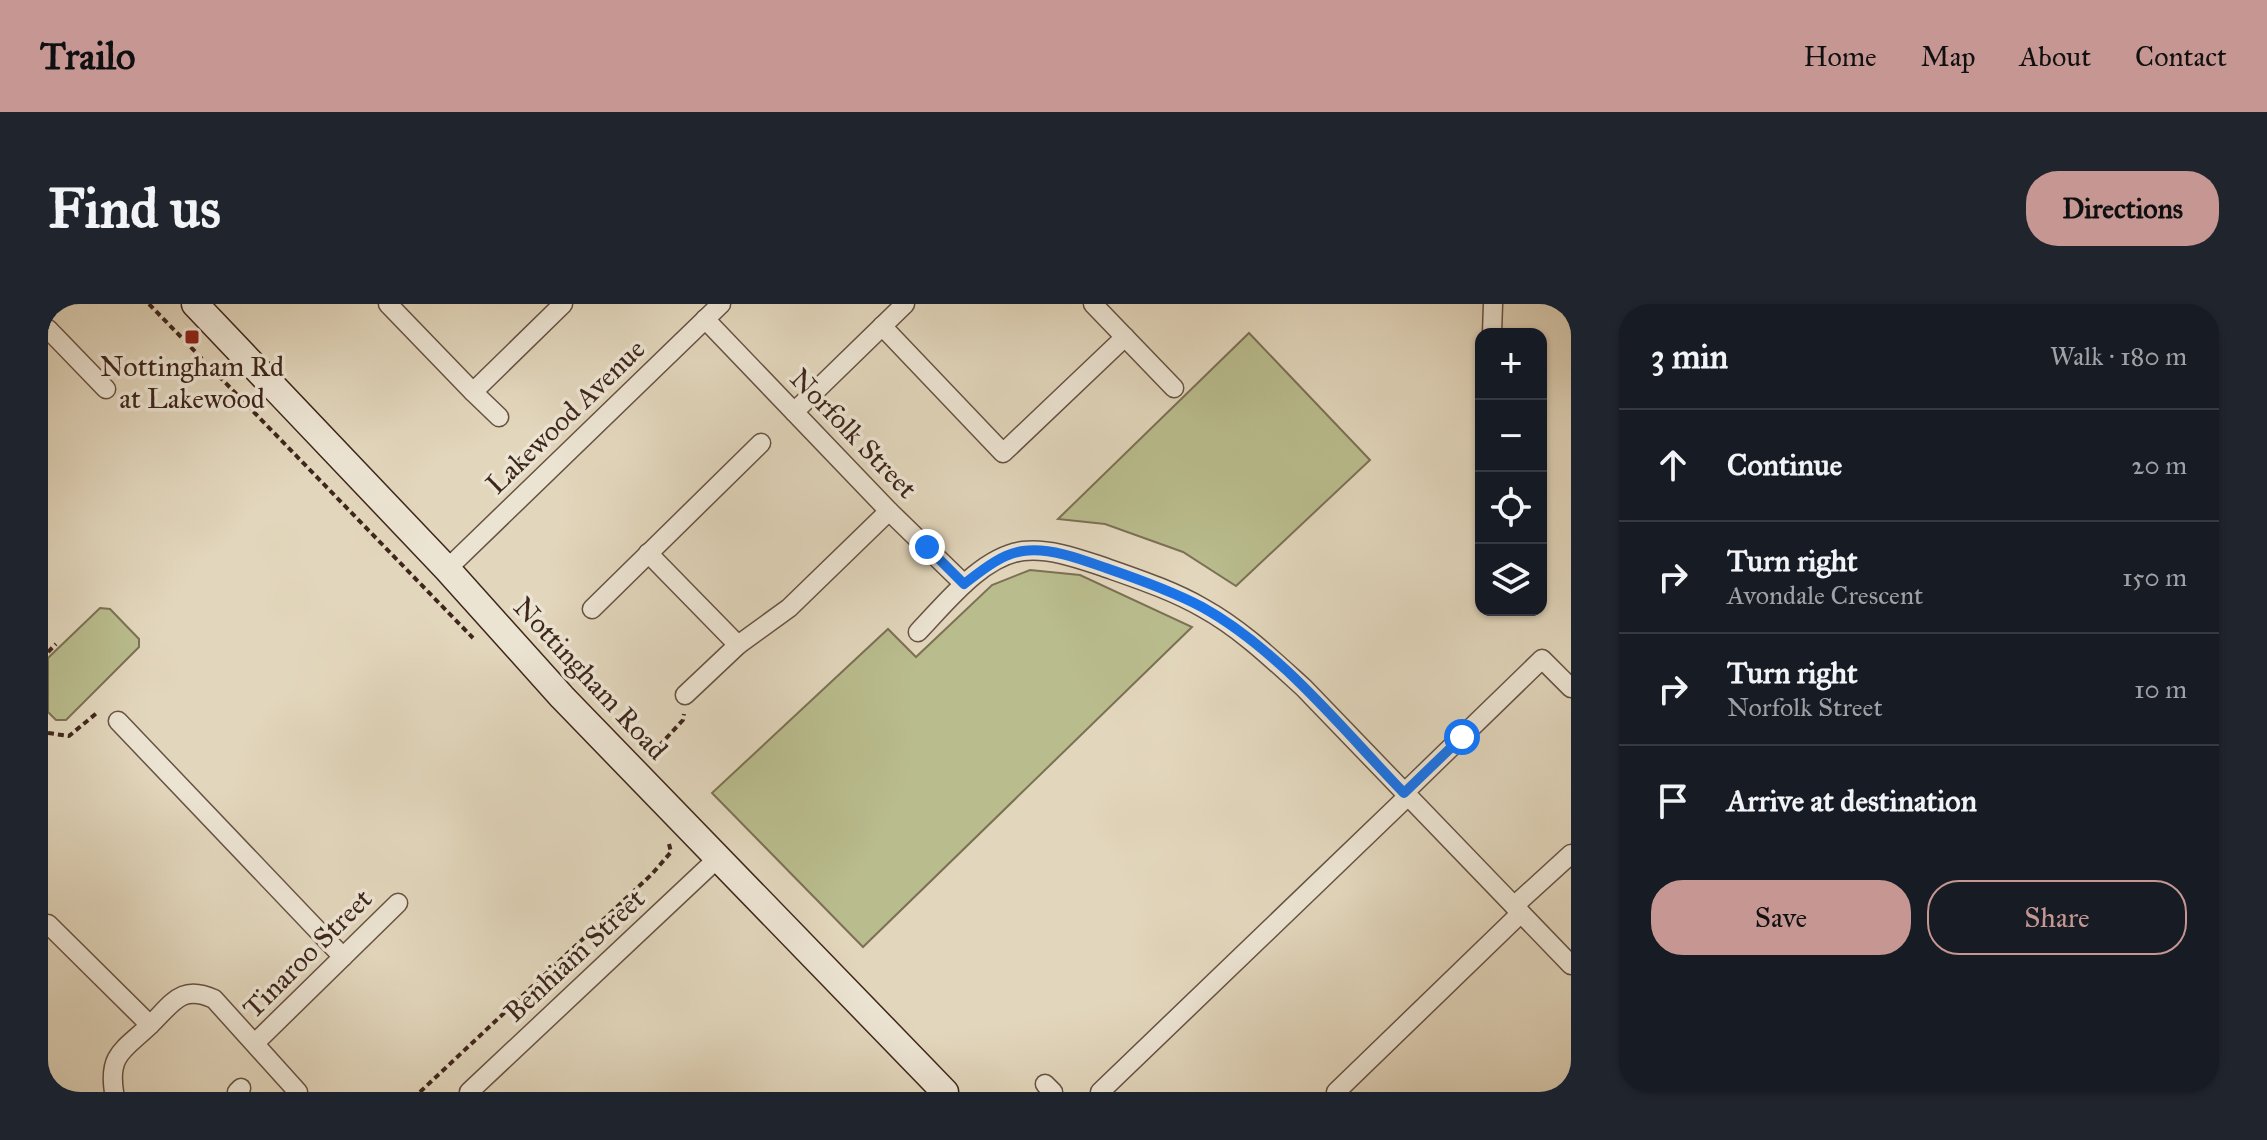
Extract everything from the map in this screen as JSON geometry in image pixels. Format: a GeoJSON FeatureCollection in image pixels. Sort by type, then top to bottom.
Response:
{"type":"FeatureCollection","features":[{"type":"Feature","properties":{"kind":"street","name":"Nottingham Road"},"geometry":{"type":"LineString","coordinates":[[195,304],[447,569],[562,697],[945,1092]]}},
{"type":"Feature","properties":{"kind":"street"},"geometry":{"type":"LineString","coordinates":[[388,304],[499,417]]}},
{"type":"Feature","properties":{"kind":"street"},"geometry":{"type":"LineString","coordinates":[[473,392],[563,304]]}},
{"type":"Feature","properties":{"kind":"street","name":"Lakewood Avenue"},"geometry":{"type":"LineString","coordinates":[[447,569],[721,304]]}},
{"type":"Feature","properties":{"kind":"street"},"geometry":{"type":"LineString","coordinates":[[794,412],[905,304]]}},
{"type":"Feature","properties":{"kind":"street"},"geometry":{"type":"LineString","coordinates":[[1093,304],[1174,388]]}},
{"type":"Feature","properties":{"kind":"street"},"geometry":{"type":"LineString","coordinates":[[1492,328],[1493,304]]}},
{"type":"Feature","properties":{"kind":"street","name":"Norfolk Street"},"geometry":{"type":"LineString","coordinates":[[705,319],[889,511],[964,584]]}},
{"type":"Feature","properties":{"kind":"street"},"geometry":{"type":"LineString","coordinates":[[882,326],[1003,453],[1125,337]]}},
{"type":"Feature","properties":{"kind":"street"},"geometry":{"type":"LineString","coordinates":[[48,329],[106,389]]}},
{"type":"Feature","properties":{"kind":"street"},"geometry":{"type":"LineString","coordinates":[[592,609],[761,443]]}},
{"type":"Feature","properties":{"kind":"street"},"geometry":{"type":"LineString","coordinates":[[685,695],[738,645],[789,608],[889,511]]}},
{"type":"Feature","properties":{"kind":"street"},"geometry":{"type":"LineString","coordinates":[[918,632],[964,584],[991,564],[1022,551],[1066,554],[1135,578],[1203,608],[1261,648],[1304,688],[1571,965]]}},
{"type":"Feature","properties":{"kind":"street"},"geometry":{"type":"LineString","coordinates":[[648,553],[738,645]]}},
{"type":"Feature","properties":{"kind":"street"},"geometry":{"type":"LineString","coordinates":[[1100,1092],[1542,659],[1571,688]]}},
{"type":"Feature","properties":{"kind":"street"},"geometry":{"type":"LineString","coordinates":[[118,721],[343,957]]}},
{"type":"Feature","properties":{"kind":"street"},"geometry":{"type":"LineString","coordinates":[[1336,1092],[1571,854]]}},
{"type":"Feature","properties":{"kind":"street","name":"Benhiam Street"},"geometry":{"type":"LineString","coordinates":[[469,1092],[718,858]]}},
{"type":"Feature","properties":{"kind":"street","name":"Tinaroo Street"},"geometry":{"type":"LineString","coordinates":[[255,1043],[398,903]]}},
{"type":"Feature","properties":{"kind":"street"},"geometry":{"type":"LineString","coordinates":[[48,924],[150,1025]]}},
{"type":"Feature","properties":{"kind":"street"},"geometry":{"type":"LineString","coordinates":[[113,1092],[111,1071],[115,1059],[184,993],[199,992],[214,999],[298,1092]]}},
{"type":"Feature","properties":{"kind":"path"},"geometry":{"type":"LineString","coordinates":[[149,304],[482,647]]}},
{"type":"Feature","properties":{"kind":"path"},"geometry":{"type":"LineString","coordinates":[[48,652],[56,644]]}},
{"type":"Feature","properties":{"kind":"path"},"geometry":{"type":"LineString","coordinates":[[659,746],[683,720],[685,695]]}},
{"type":"Feature","properties":{"kind":"path"},"geometry":{"type":"LineString","coordinates":[[48,733],[57,737],[69,736],[99,712],[118,721]]}},
{"type":"Feature","properties":{"kind":"path"},"geometry":{"type":"LineString","coordinates":[[420,1092],[652,874],[671,852],[666,839]]}},
{"type":"Feature","properties":{"kind":"green space"},"geometry":{"type":"Polygon","coordinates":[[[1249,333],[1370,460],[1236,586],[1183,552],[1105,524],[1058,519],[1249,333]]]}},
{"type":"Feature","properties":{"kind":"green space"},"geometry":{"type":"Polygon","coordinates":[[[1030,570],[1080,575],[1192,627],[863,947],[712,793],[888,629],[916,657],[992,585],[1030,570]]]}},
{"type":"Feature","properties":{"kind":"green space"},"geometry":{"type":"Polygon","coordinates":[[[100,608],[110,609],[139,639],[139,647],[66,720],[56,720],[48,712],[48,658],[100,608]]]}},
{"type":"Feature","properties":{"kind":"place","name":"Nottingham Rd at Lakewood"},"geometry":{"type":"Point","coordinates":[192,337]}},
{"type":"Feature","properties":{"kind":"route"},"geometry":{"type":"LineString","coordinates":[[927,547],[964,584],[991,564],[1022,551],[1066,554],[1135,578],[1203,608],[1261,648],[1304,688],[1404,793],[1462,737]]}}]}
